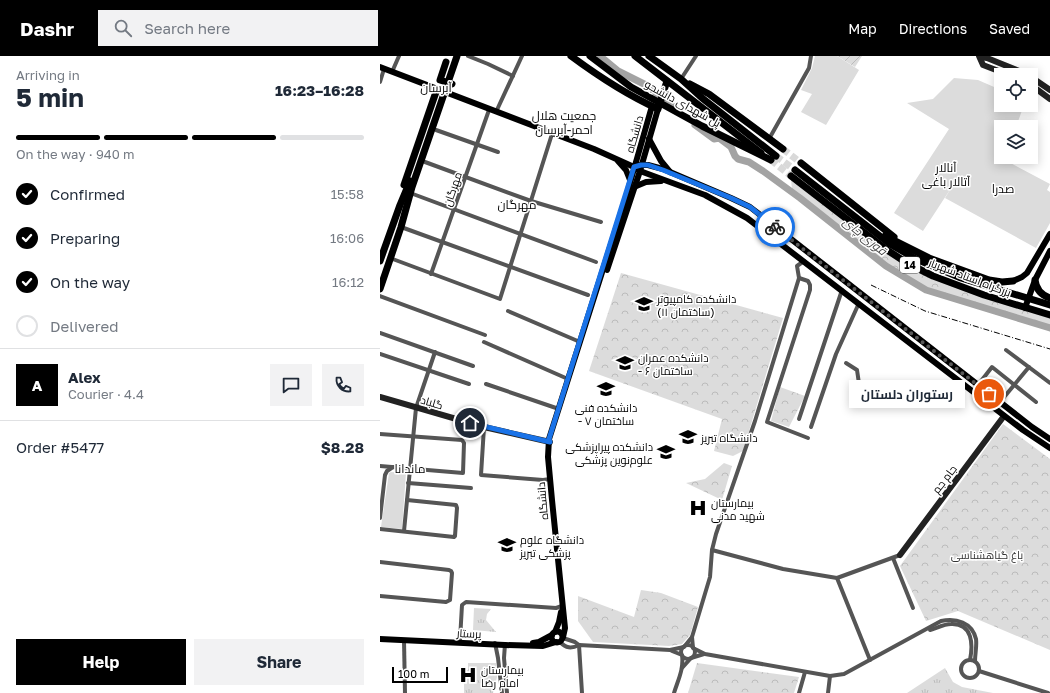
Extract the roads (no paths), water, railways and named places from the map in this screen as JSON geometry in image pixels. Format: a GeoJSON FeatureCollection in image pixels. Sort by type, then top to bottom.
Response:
{"type":"FeatureCollection","features":[{"type":"Feature","properties":{"kind":"highway"},"geometry":{"type":"LineString","coordinates":[[411,189],[453,56]]}},
{"type":"Feature","properties":{"kind":"highway"},"geometry":{"type":"LineString","coordinates":[[411,189],[457,56]]}},
{"type":"Feature","properties":{"kind":"highway"},"geometry":{"type":"LineString","coordinates":[[447,59],[440,80],[452,84],[462,56]]}},
{"type":"Feature","properties":{"kind":"highway"},"geometry":{"type":"LineString","coordinates":[[571,56],[595,74],[655,108],[667,81]]}},
{"type":"Feature","properties":{"kind":"highway"},"geometry":{"type":"LineString","coordinates":[[579,56],[621,90]]}},
{"type":"Feature","properties":{"kind":"highway","name":"پل شهدای دانشجو"},"geometry":{"type":"LineString","coordinates":[[590,56],[631,87],[745,148],[773,158]]}},
{"type":"Feature","properties":{"kind":"highway"},"geometry":{"type":"LineString","coordinates":[[634,56],[773,158]]}},
{"type":"Feature","properties":{"kind":"highway"},"geometry":{"type":"LineString","coordinates":[[649,56],[681,79],[773,158]]}},
{"type":"Feature","properties":{"kind":"highway"},"geometry":{"type":"LineString","coordinates":[[447,59],[447,66],[450,69],[455,70],[458,67]]}},
{"type":"Feature","properties":{"kind":"highway"},"geometry":{"type":"LineString","coordinates":[[681,79],[709,94],[783,149]]}},
{"type":"Feature","properties":{"kind":"highway"},"geometry":{"type":"LineString","coordinates":[[380,289],[401,227],[405,183],[437,89]]}},
{"type":"Feature","properties":{"kind":"highway"},"geometry":{"type":"LineString","coordinates":[[381,257],[403,206],[425,162],[449,94]]}},
{"type":"Feature","properties":{"kind":"highway"},"geometry":{"type":"LineString","coordinates":[[422,132],[430,130],[435,133]]}},
{"type":"Feature","properties":{"kind":"highway"},"geometry":{"type":"LineString","coordinates":[[801,163],[903,245]]}},
{"type":"Feature","properties":{"kind":"highway","name":"بزرگراه استاد شهریار"},"geometry":{"type":"LineString","coordinates":[[1050,305],[949,274],[916,259],[890,244],[873,230],[793,173],[887,250],[907,263],[933,276],[1003,302],[1050,315]]}},
{"type":"Feature","properties":{"kind":"highway"},"geometry":{"type":"LineString","coordinates":[[873,230],[903,245]]}},
{"type":"Feature","properties":{"kind":"highway","name":"14"},"geometry":{"type":"LineString","coordinates":[[903,245],[929,258],[989,280]]}},
{"type":"Feature","properties":{"kind":"highway"},"geometry":{"type":"LineString","coordinates":[[984,295],[991,290],[992,284],[989,280]]}},
{"type":"Feature","properties":{"kind":"highway"},"geometry":{"type":"LineString","coordinates":[[989,280],[1002,282],[1013,281]]}},
{"type":"Feature","properties":{"kind":"highway"},"geometry":{"type":"LineString","coordinates":[[1035,280],[1038,289],[1048,298]]}},
{"type":"Feature","properties":{"kind":"highway"},"geometry":{"type":"LineString","coordinates":[[1003,302],[1001,299],[1002,293],[1013,281]]}},
{"type":"Feature","properties":{"kind":"highway"},"geometry":{"type":"LineString","coordinates":[[1041,312],[1038,306],[1039,303],[1041,300],[1048,298]]}},
{"type":"Feature","properties":{"kind":"main road"},"geometry":{"type":"LineString","coordinates":[[994,69],[983,65],[980,57],[987,58],[1011,68]]}},
{"type":"Feature","properties":{"kind":"main road"},"geometry":{"type":"LineString","coordinates":[[382,68],[393,70],[496,113],[638,168],[704,195],[740,213],[1004,416],[1050,448]]}},
{"type":"Feature","properties":{"kind":"main road"},"geometry":{"type":"LineString","coordinates":[[1038,82],[1050,90]]}},
{"type":"Feature","properties":{"kind":"main road"},"geometry":{"type":"LineString","coordinates":[[1038,91],[1050,99]]}},
{"type":"Feature","properties":{"kind":"main road","name":"دانشگاه"},"geometry":{"type":"LineString","coordinates":[[561,640],[565,628],[548,457],[549,439],[648,139],[655,108]]}},
{"type":"Feature","properties":{"kind":"main road","name":"دانشگاه"},"geometry":{"type":"LineString","coordinates":[[638,168],[655,108]]}},
{"type":"Feature","properties":{"kind":"main road"},"geometry":{"type":"LineString","coordinates":[[648,139],[661,161],[671,173]]}},
{"type":"Feature","properties":{"kind":"main road"},"geometry":{"type":"LineString","coordinates":[[615,159],[628,174],[632,185],[663,179]]}},
{"type":"Feature","properties":{"kind":"main road"},"geometry":{"type":"LineString","coordinates":[[638,168],[663,170],[750,207],[978,385],[1050,439]]}},
{"type":"Feature","properties":{"kind":"main road"},"geometry":{"type":"LineString","coordinates":[[663,170],[659,173],[663,179]]}},
{"type":"Feature","properties":{"kind":"main road","name":"دانشگاه"},"geometry":{"type":"LineString","coordinates":[[550,442],[632,185]]}},
{"type":"Feature","properties":{"kind":"main road"},"geometry":{"type":"LineString","coordinates":[[1013,281],[1022,278],[1026,273],[1050,234]]}},
{"type":"Feature","properties":{"kind":"main road"},"geometry":{"type":"LineString","coordinates":[[1025,308],[1035,280],[1050,251]]}},
{"type":"Feature","properties":{"kind":"main road"},"geometry":{"type":"LineString","coordinates":[[888,326],[893,319]]}},
{"type":"Feature","properties":{"kind":"main road","name":"گلباد"},"geometry":{"type":"LineString","coordinates":[[380,397],[484,427],[550,442]]}},
{"type":"Feature","properties":{"kind":"main road","name":"جام جم"},"geometry":{"type":"LineString","coordinates":[[900,555],[1004,416]]}},
{"type":"Feature","properties":{"kind":"main road","name":"دانشگاه"},"geometry":{"type":"LineString","coordinates":[[554,633],[559,622],[562,606]]}},
{"type":"Feature","properties":{"kind":"main road"},"geometry":{"type":"LineString","coordinates":[[560,632],[561,640],[552,639],[554,633],[560,632]]}},
{"type":"Feature","properties":{"kind":"main road","name":"پرستار"},"geometry":{"type":"LineString","coordinates":[[505,644],[539,642],[554,633]]}},
{"type":"Feature","properties":{"kind":"main road","name":"پرستار"},"geometry":{"type":"LineString","coordinates":[[380,636],[460,640],[495,644]]}},
{"type":"Feature","properties":{"kind":"main road","name":"پرستار"},"geometry":{"type":"LineString","coordinates":[[380,639],[543,646],[561,640]]}},
{"type":"Feature","properties":{"kind":"street"},"geometry":{"type":"LineString","coordinates":[[393,70],[399,56]]}},
{"type":"Feature","properties":{"kind":"street"},"geometry":{"type":"LineString","coordinates":[[468,56],[513,76]]}},
{"type":"Feature","properties":{"kind":"street"},"geometry":{"type":"LineString","coordinates":[[496,113],[522,56]]}},
{"type":"Feature","properties":{"kind":"street"},"geometry":{"type":"LineString","coordinates":[[681,79],[696,56]]}},
{"type":"Feature","properties":{"kind":"street"},"geometry":{"type":"LineString","coordinates":[[769,139],[809,68],[811,56]]}},
{"type":"Feature","properties":{"kind":"street"},"geometry":{"type":"LineString","coordinates":[[380,82],[382,68]]}},
{"type":"Feature","properties":{"kind":"street","name":"مهرگان"},"geometry":{"type":"LineString","coordinates":[[431,274],[489,110]]}},
{"type":"Feature","properties":{"kind":"street"},"geometry":{"type":"LineString","coordinates":[[435,133],[498,152]]}},
{"type":"Feature","properties":{"kind":"street"},"geometry":{"type":"LineString","coordinates":[[390,258],[500,299],[552,134]]}},
{"type":"Feature","properties":{"kind":"street"},"geometry":{"type":"LineString","coordinates":[[425,162],[531,201],[601,222]]}},
{"type":"Feature","properties":{"kind":"street"},"geometry":{"type":"LineString","coordinates":[[411,189],[454,209],[596,262]]}},
{"type":"Feature","properties":{"kind":"street"},"geometry":{"type":"LineString","coordinates":[[401,227],[588,295]]}},
{"type":"Feature","properties":{"kind":"street"},"geometry":{"type":"LineString","coordinates":[[682,668],[694,652],[692,637],[710,577],[712,550],[728,496],[755,421],[799,278],[797,266],[804,261]]}},
{"type":"Feature","properties":{"kind":"street"},"geometry":{"type":"LineString","coordinates":[[799,278],[808,281],[810,290],[767,422],[808,438]]}},
{"type":"Feature","properties":{"kind":"street"},"geometry":{"type":"LineString","coordinates":[[799,419],[842,290]]}},
{"type":"Feature","properties":{"kind":"street"},"geometry":{"type":"LineString","coordinates":[[380,296],[485,335]]}},
{"type":"Feature","properties":{"kind":"street"},"geometry":{"type":"LineString","coordinates":[[811,427],[836,354],[859,304]]}},
{"type":"Feature","properties":{"kind":"street"},"geometry":{"type":"LineString","coordinates":[[508,311],[580,342]]}},
{"type":"Feature","properties":{"kind":"street"},"geometry":{"type":"LineString","coordinates":[[380,333],[473,366]]}},
{"type":"Feature","properties":{"kind":"street"},"geometry":{"type":"LineString","coordinates":[[484,342],[568,379]]}},
{"type":"Feature","properties":{"kind":"street"},"geometry":{"type":"LineString","coordinates":[[1006,350],[1050,383]]}},
{"type":"Feature","properties":{"kind":"street"},"geometry":{"type":"LineString","coordinates":[[404,531],[416,408],[435,352]]}},
{"type":"Feature","properties":{"kind":"street"},"geometry":{"type":"LineString","coordinates":[[380,354],[469,384]]}},
{"type":"Feature","properties":{"kind":"street"},"geometry":{"type":"LineString","coordinates":[[846,363],[857,370],[861,397]]}},
{"type":"Feature","properties":{"kind":"street"},"geometry":{"type":"LineString","coordinates":[[978,385],[992,367],[1036,402]]}},
{"type":"Feature","properties":{"kind":"street"},"geometry":{"type":"LineString","coordinates":[[1000,402],[1029,367]]}},
{"type":"Feature","properties":{"kind":"street"},"geometry":{"type":"LineString","coordinates":[[486,384],[559,409]]}},
{"type":"Feature","properties":{"kind":"street"},"geometry":{"type":"LineString","coordinates":[[484,427],[481,475],[543,480],[550,479]]}},
{"type":"Feature","properties":{"kind":"street"},"geometry":{"type":"LineString","coordinates":[[380,434],[464,442],[463,473],[380,466]]}},
{"type":"Feature","properties":{"kind":"street"},"geometry":{"type":"LineString","coordinates":[[380,518],[382,481],[387,472],[394,467]]}},
{"type":"Feature","properties":{"kind":"street"},"geometry":{"type":"LineString","coordinates":[[408,483],[471,488]]}},
{"type":"Feature","properties":{"kind":"street"},"geometry":{"type":"LineString","coordinates":[[380,529],[455,536],[457,506],[407,500]]}},
{"type":"Feature","properties":{"kind":"street"},"geometry":{"type":"LineString","coordinates":[[712,550],[783,569],[837,578],[900,555]]}},
{"type":"Feature","properties":{"kind":"street"},"geometry":{"type":"LineString","coordinates":[[892,558],[913,608]]}},
{"type":"Feature","properties":{"kind":"street"},"geometry":{"type":"LineString","coordinates":[[380,562],[451,571],[449,601],[380,596]]}},
{"type":"Feature","properties":{"kind":"street"},"geometry":{"type":"LineString","coordinates":[[837,578],[870,660]]}},
{"type":"Feature","properties":{"kind":"street"},"geometry":{"type":"LineString","coordinates":[[460,640],[463,603],[556,608],[562,606]]}},
{"type":"Feature","properties":{"kind":"street"},"geometry":{"type":"LineString","coordinates":[[561,640],[564,646],[569,648],[579,645],[670,650],[690,646],[705,654],[830,676],[844,674],[941,621],[950,619],[966,624],[972,630],[976,639],[976,661],[980,671]]}},
{"type":"Feature","properties":{"kind":"street"},"geometry":{"type":"LineString","coordinates":[[916,635],[943,625],[956,624],[964,628],[969,633],[972,640],[970,660]]}},
{"type":"Feature","properties":{"kind":"street"},"geometry":{"type":"LineString","coordinates":[[674,693],[682,668],[681,651],[692,637]]}},
{"type":"Feature","properties":{"kind":"street"},"geometry":{"type":"LineString","coordinates":[[404,640],[405,693]]}},
{"type":"Feature","properties":{"kind":"street"},"geometry":{"type":"LineString","coordinates":[[561,640],[575,642],[579,645]]}},
{"type":"Feature","properties":{"kind":"street"},"geometry":{"type":"LineString","coordinates":[[495,644],[504,687],[507,693]]}},
{"type":"Feature","properties":{"kind":"street"},"geometry":{"type":"LineString","coordinates":[[502,693],[504,687],[505,644]]}},
{"type":"Feature","properties":{"kind":"street"},"geometry":{"type":"LineString","coordinates":[[579,645],[582,693]]}},
{"type":"Feature","properties":{"kind":"street"},"geometry":{"type":"LineString","coordinates":[[670,650],[682,655],[685,658],[705,654]]}},
{"type":"Feature","properties":{"kind":"street"},"geometry":{"type":"LineString","coordinates":[[976,661],[967,660],[962,665],[961,670],[963,676],[974,678],[980,671]]}},
{"type":"Feature","properties":{"kind":"street"},"geometry":{"type":"LineString","coordinates":[[980,671],[1048,693]]}},
{"type":"Feature","properties":{"kind":"street"},"geometry":{"type":"LineString","coordinates":[[799,693],[805,672]]}},
{"type":"Feature","properties":{"kind":"street"},"geometry":{"type":"LineString","coordinates":[[828,693],[830,676]]}},
{"type":"Feature","properties":{"kind":"street"},"geometry":{"type":"LineString","coordinates":[[499,693],[504,687]]}},
{"type":"Feature","properties":{"kind":"waterway","name":"قوری چای"},"geometry":{"type":"LineString","coordinates":[[600,56],[618,71],[648,86],[676,109]]}},
{"type":"Feature","properties":{"kind":"waterway","name":"قوری چای"},"geometry":{"type":"LineString","coordinates":[[695,125],[714,139],[719,138],[731,147],[738,159],[749,162],[763,171],[800,198],[886,266],[926,290],[1050,328]]}},
{"type":"Feature","properties":{"kind":"tunnel"},"geometry":{"type":"LineString","coordinates":[[783,149],[801,163]]}},
{"type":"Feature","properties":{"kind":"tunnel"},"geometry":{"type":"LineString","coordinates":[[776,156],[795,170]]}},
{"type":"Feature","properties":{"kind":"tunnel"},"geometry":{"type":"LineString","coordinates":[[771,160],[791,176]]}},
{"type":"Feature","properties":{"kind":"railway"},"geometry":{"type":"LineString","coordinates":[[871,285],[925,311],[1050,349]]}},
{"type":"Feature","properties":{"kind":"place","name":"دانشکده کامپیوتر (ساختمان ۱۱)"},"geometry":{"type":"Point","coordinates":[644,304]}},
{"type":"Feature","properties":{"kind":"place","name":"دانشکده عمران - ساختمان ۶"},"geometry":{"type":"Point","coordinates":[625,363]}},
{"type":"Feature","properties":{"kind":"place","name":"دانشکده فنی - ساختمان ۷"},"geometry":{"type":"Point","coordinates":[606,389]}},
{"type":"Feature","properties":{"kind":"place","name":"رستوران دلستان"},"geometry":{"type":"Point","coordinates":[989,394]}},
{"type":"Feature","properties":{"kind":"place","name":"دانشگاه تبریز"},"geometry":{"type":"Point","coordinates":[688,437]}},
{"type":"Feature","properties":{"kind":"place","name":"دانشکده پیراپزشکی علوم‌نوین پزشکی"},"geometry":{"type":"Point","coordinates":[666,452]}},
{"type":"Feature","properties":{"kind":"place","name":"بیمارستان شهید مدنی"},"geometry":{"type":"Point","coordinates":[698,508]}},
{"type":"Feature","properties":{"kind":"place","name":"دانشگاه علوم پزشکی تبریز"},"geometry":{"type":"Point","coordinates":[507,545]}},
{"type":"Feature","properties":{"kind":"place","name":"بیمارستان امام رضا"},"geometry":{"type":"Point","coordinates":[468,675]}},
{"type":"Feature","properties":{"kind":"district","name":"آبرسان"},"geometry":{"type":"Point","coordinates":[436,87]}},
{"type":"Feature","properties":{"kind":"district","name":"جمعیت هلال احمر-آبرسان"},"geometry":{"type":"Point","coordinates":[564,122]}},
{"type":"Feature","properties":{"kind":"district","name":"آنالار آتالار باغی"},"geometry":{"type":"Point","coordinates":[946,174]}},
{"type":"Feature","properties":{"kind":"district","name":"صدرا"},"geometry":{"type":"Point","coordinates":[1003,188]}},
{"type":"Feature","properties":{"kind":"district","name":"مهرگان"},"geometry":{"type":"Point","coordinates":[517,204]}},
{"type":"Feature","properties":{"kind":"district","name":"ماندانا"},"geometry":{"type":"Point","coordinates":[410,468]}},
{"type":"Feature","properties":{"kind":"park label","name":"باغ گیاهشناسی"},"geometry":{"type":"Point","coordinates":[987,554]}}]}
